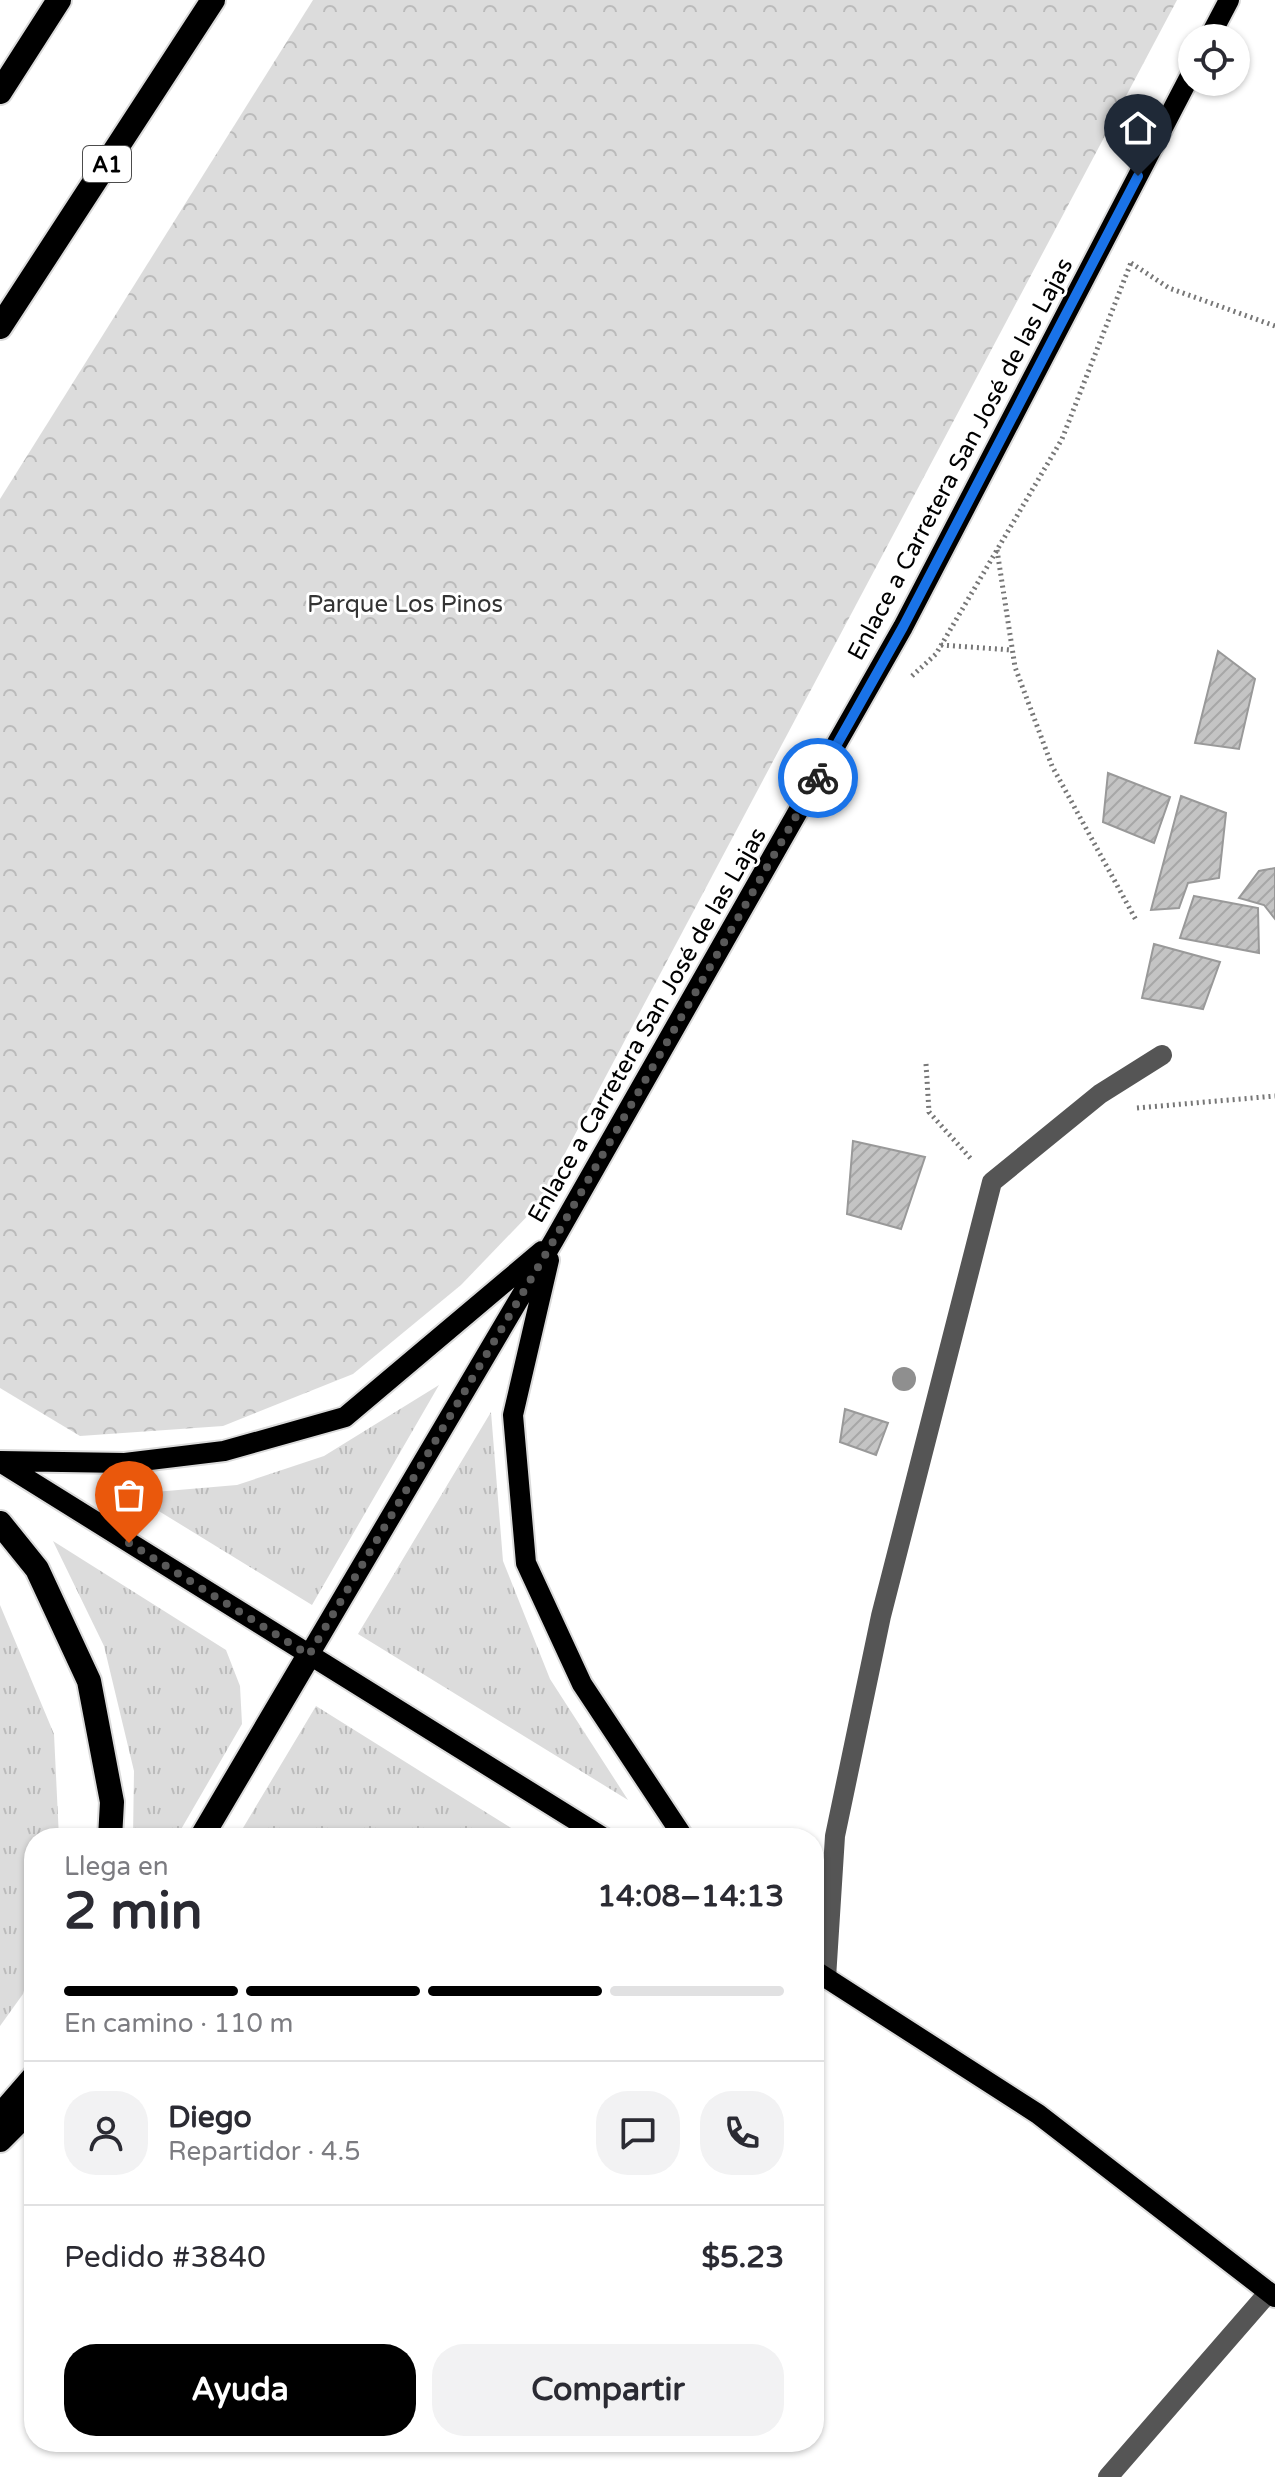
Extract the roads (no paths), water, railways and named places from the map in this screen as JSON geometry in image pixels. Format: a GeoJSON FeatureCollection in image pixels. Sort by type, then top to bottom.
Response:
{"type":"FeatureCollection","features":[{"type":"Feature","properties":{"kind":"highway"},"geometry":{"type":"LineString","coordinates":[[0,92],[59,0]]}},
{"type":"Feature","properties":{"kind":"highway","name":"A1"},"geometry":{"type":"LineString","coordinates":[[0,327],[213,0]]}},
{"type":"Feature","properties":{"kind":"highway"},"geometry":{"type":"LineString","coordinates":[[0,1523],[37,1569],[89,1681],[112,1802],[111,1828]]}},
{"type":"Feature","properties":{"kind":"highway"},"geometry":{"type":"LineString","coordinates":[[207,1828],[309,1655]]}},
{"type":"Feature","properties":{"kind":"highway"},"geometry":{"type":"LineString","coordinates":[[0,2116],[24,2088]]}},
{"type":"Feature","properties":{"kind":"highway"},"geometry":{"type":"LineString","coordinates":[[0,2140],[24,2116]]}},
{"type":"Feature","properties":{"kind":"main road"},"geometry":{"type":"LineString","coordinates":[[1216,24],[1229,0]]}},
{"type":"Feature","properties":{"kind":"main road","name":"Enlace a Carretera San José de las Lajas"},"geometry":{"type":"LineString","coordinates":[[309,1655],[554,1240],[903,627],[1180,96]]}},
{"type":"Feature","properties":{"kind":"main road"},"geometry":{"type":"LineString","coordinates":[[0,1461],[125,1463],[224,1451],[345,1417],[554,1240]]}},
{"type":"Feature","properties":{"kind":"main road"},"geometry":{"type":"LineString","coordinates":[[554,1240],[513,1415],[526,1563],[582,1684],[677,1828]]}},
{"type":"Feature","properties":{"kind":"main road"},"geometry":{"type":"LineString","coordinates":[[0,1461],[588,1828]]}},
{"type":"Feature","properties":{"kind":"main road"},"geometry":{"type":"LineString","coordinates":[[824,1977],[1038,2114],[1272,2294]]}},
{"type":"Feature","properties":{"kind":"street"},"geometry":{"type":"LineString","coordinates":[[824,1937],[835,1836],[881,1616],[992,1182],[1076,1114],[1162,1055]]}},
{"type":"Feature","properties":{"kind":"street"},"geometry":{"type":"LineString","coordinates":[[1108,2477],[1272,2294]]}},
{"type":"Feature","properties":{"kind":"park label","name":"Parque Los Pinos"},"geometry":{"type":"Point","coordinates":[405,604]}}]}
